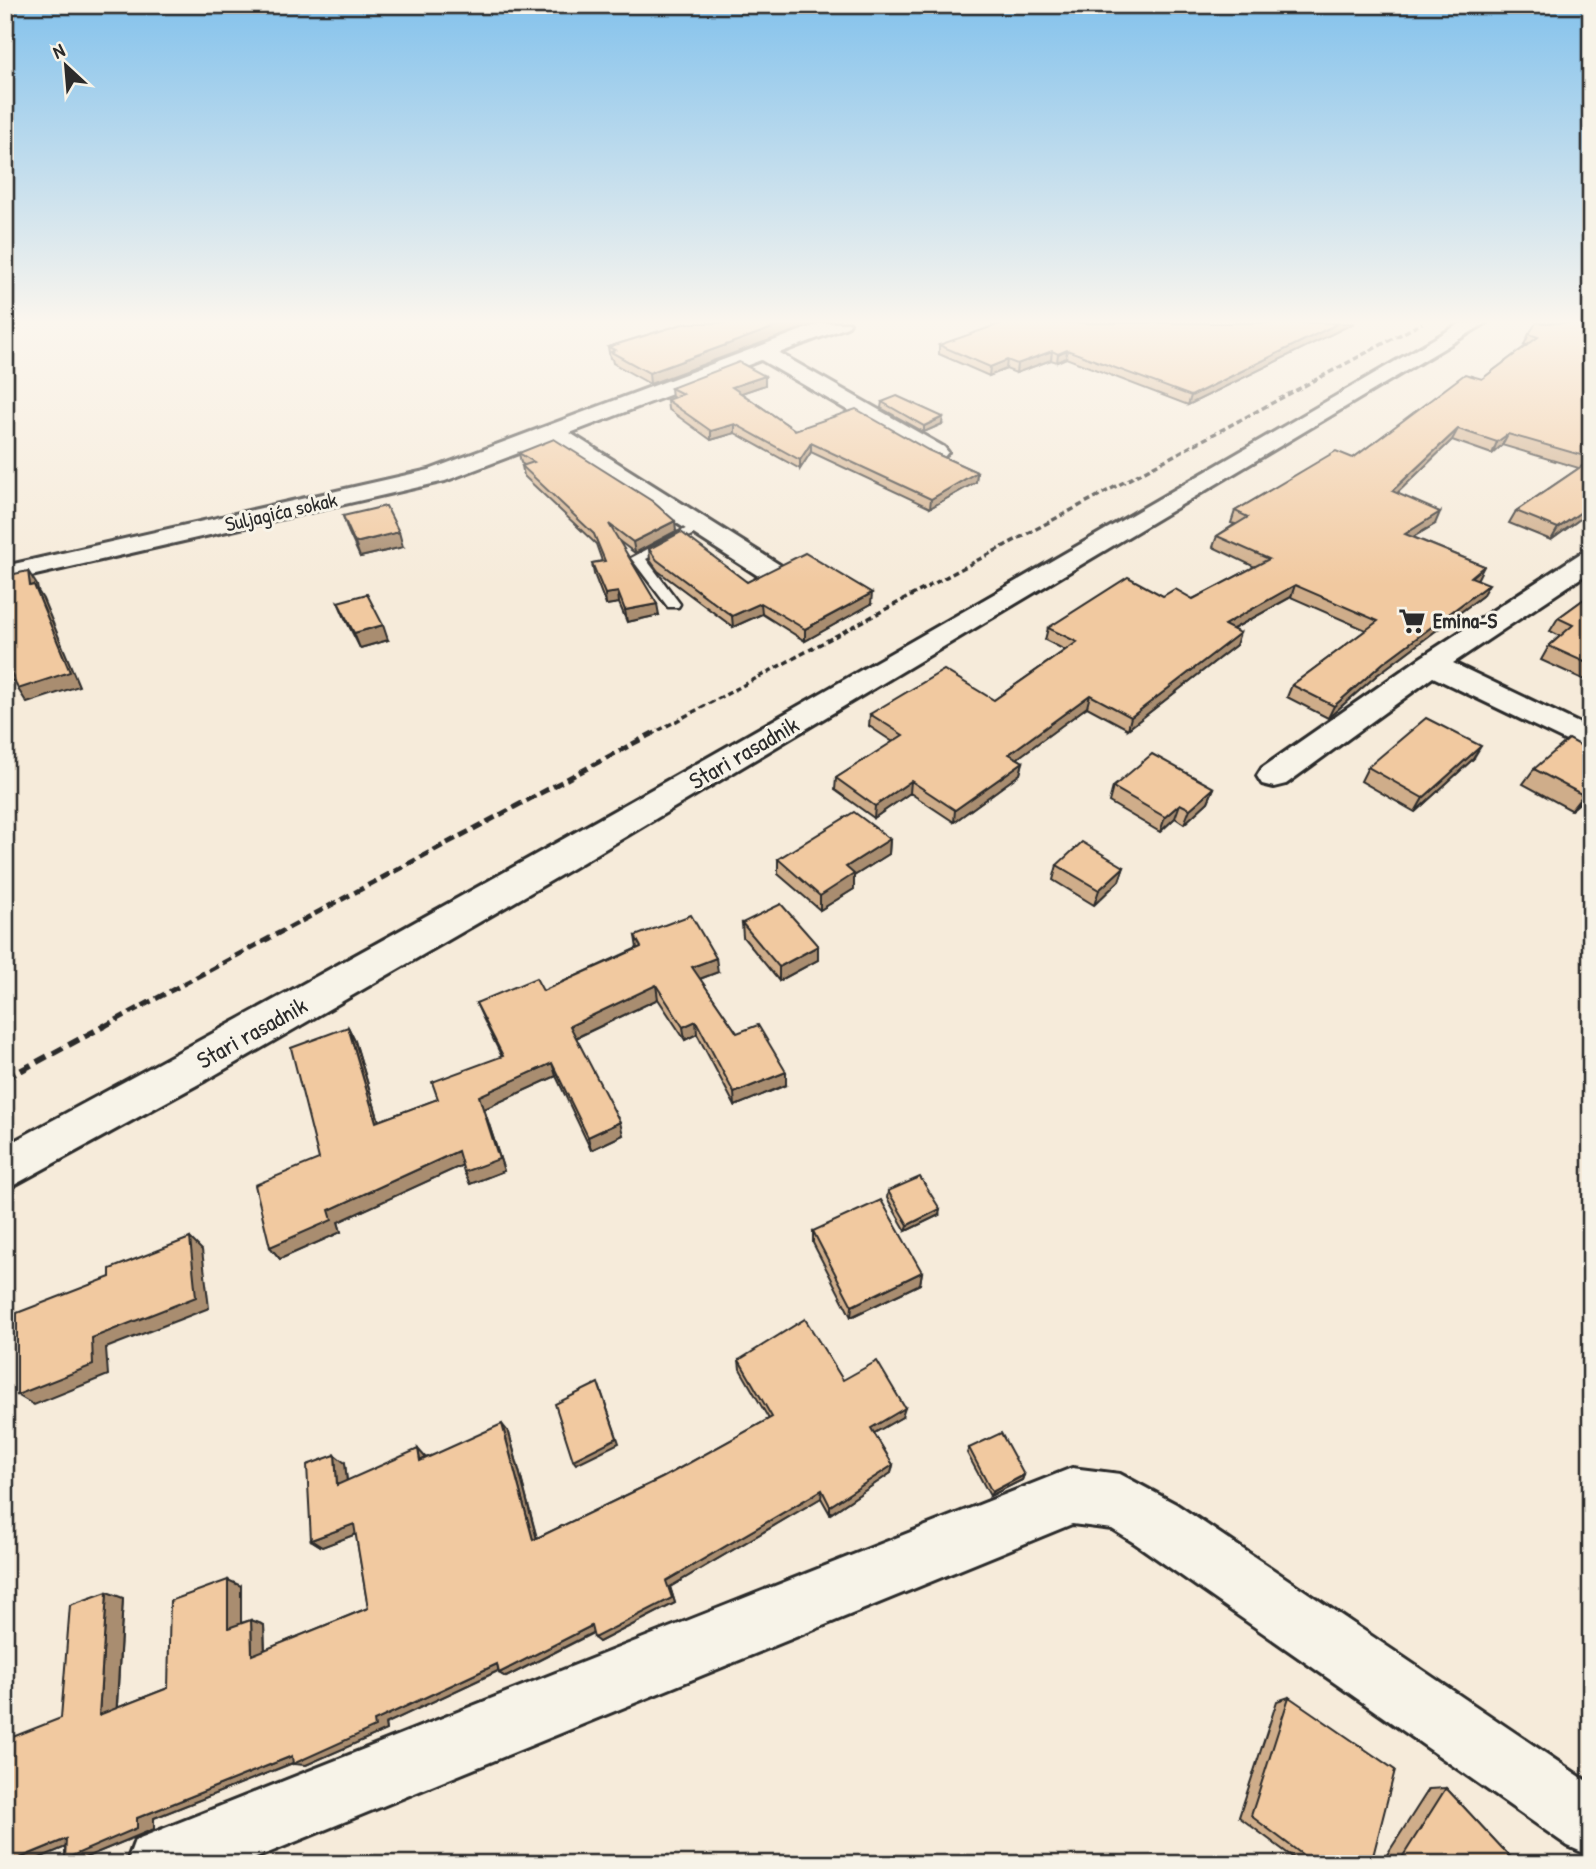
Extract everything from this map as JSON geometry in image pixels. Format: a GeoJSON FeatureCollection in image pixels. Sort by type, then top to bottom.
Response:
{"type":"FeatureCollection","features":[{"type":"Feature","properties":{"kind":"street","name":"Suljagića sokak"},"geometry":{"type":"LineString","coordinates":[[5,574],[408,483],[607,410]]}},
{"type":"Feature","properties":{"kind":"street"},"geometry":{"type":"LineString","coordinates":[[863,410],[936,452]]}},
{"type":"Feature","properties":{"kind":"street","name":"Stari rasadnik"},"geometry":{"type":"LineString","coordinates":[[5,1169],[209,1058],[774,736],[1328,410]]}},
{"type":"Feature","properties":{"kind":"street"},"geometry":{"type":"LineString","coordinates":[[550,432],[770,571]]}},
{"type":"Feature","properties":{"kind":"street"},"geometry":{"type":"LineString","coordinates":[[1274,776],[1431,664],[1590,560]]}},
{"type":"Feature","properties":{"kind":"street"},"geometry":{"type":"LineString","coordinates":[[1431,664],[1591,742]]}},
{"type":"Feature","properties":{"kind":"street"},"geometry":{"type":"LineString","coordinates":[[159,1864],[1072,1496],[1120,1502],[1156,1524],[1591,1823]]}},
{"type":"Feature","properties":{"kind":"lane"},"geometry":{"type":"LineString","coordinates":[[673,604],[638,558],[700,527]]}},
{"type":"Feature","properties":{"kind":"building"},"geometry":{"type":"Polygon","coordinates":[[[682,410],[766,410],[795,430],[858,410],[928,450],[977,472],[931,499],[811,443],[800,460],[735,424],[711,431],[682,410]]]}},
{"type":"Feature","properties":{"kind":"building"},"geometry":{"type":"Polygon","coordinates":[[[896,410],[928,410],[943,417],[924,426],[896,410]]]}},
{"type":"Feature","properties":{"kind":"building"},"geometry":{"type":"Polygon","coordinates":[[[1417,410],[1591,410],[1591,458],[1508,434],[1497,442],[1458,429],[1392,491],[1440,512],[1405,534],[1484,566],[1471,577],[1489,584],[1383,663],[1334,706],[1292,685],[1378,621],[1295,585],[1224,625],[1240,633],[1131,717],[1090,695],[1009,754],[1023,762],[955,810],[911,781],[875,806],[836,778],[903,735],[870,714],[944,670],[994,700],[1077,642],[1048,628],[1128,577],[1163,596],[1175,589],[1193,599],[1269,559],[1217,536],[1248,517],[1235,511],[1336,451],[1353,458],[1417,410]]]}},
{"type":"Feature","properties":{"kind":"building"},"geometry":{"type":"Polygon","coordinates":[[[554,439],[652,501],[675,521],[633,542],[609,524],[657,604],[625,610],[618,592],[605,594],[592,563],[605,561],[594,534],[522,466],[534,462],[519,453],[554,439]]]}},
{"type":"Feature","properties":{"kind":"building"},"geometry":{"type":"Polygon","coordinates":[[[1591,460],[1591,505],[1558,528],[1516,511],[1591,460]]]}},
{"type":"Feature","properties":{"kind":"building"},"geometry":{"type":"Polygon","coordinates":[[[386,506],[399,532],[355,543],[343,516],[386,506]]]}},
{"type":"Feature","properties":{"kind":"building"},"geometry":{"type":"Polygon","coordinates":[[[681,532],[747,582],[805,553],[872,593],[805,629],[761,603],[732,616],[657,560],[649,549],[681,532]]]}},
{"type":"Feature","properties":{"kind":"building"},"geometry":{"type":"Polygon","coordinates":[[[28,571],[30,586],[34,585],[70,672],[18,689],[8,664],[5,665],[5,576],[28,571]]]}},
{"type":"Feature","properties":{"kind":"building"},"geometry":{"type":"Polygon","coordinates":[[[367,594],[383,625],[354,633],[338,602],[367,594]]]}},
{"type":"Feature","properties":{"kind":"building"},"geometry":{"type":"Polygon","coordinates":[[[1591,594],[1591,665],[1549,646],[1573,625],[1558,618],[1591,594]]]}},
{"type":"Feature","properties":{"kind":"building"},"geometry":{"type":"Polygon","coordinates":[[[1426,718],[1481,746],[1423,798],[1368,767],[1426,718]]]}},
{"type":"Feature","properties":{"kind":"building"},"geometry":{"type":"Polygon","coordinates":[[[1569,739],[1591,751],[1591,788],[1583,795],[1534,769],[1569,739]]]}},
{"type":"Feature","properties":{"kind":"building"},"geometry":{"type":"Polygon","coordinates":[[[1152,754],[1214,788],[1190,809],[1180,804],[1165,817],[1113,787],[1152,754]]]}},
{"type":"Feature","properties":{"kind":"building"},"geometry":{"type":"Polygon","coordinates":[[[854,812],[890,839],[846,867],[854,874],[820,896],[778,859],[854,812]]]}},
{"type":"Feature","properties":{"kind":"building"},"geometry":{"type":"Polygon","coordinates":[[[1082,842],[1124,867],[1099,890],[1057,865],[1082,842]]]}},
{"type":"Feature","properties":{"kind":"building"},"geometry":{"type":"Polygon","coordinates":[[[781,904],[818,946],[779,967],[742,923],[781,904]]]}},
{"type":"Feature","properties":{"kind":"building"},"geometry":{"type":"Polygon","coordinates":[[[691,915],[716,958],[692,967],[737,1033],[758,1025],[786,1072],[734,1093],[696,1021],[683,1027],[656,985],[570,1026],[620,1122],[588,1137],[552,1063],[479,1096],[499,1159],[464,1172],[458,1151],[329,1210],[332,1220],[270,1247],[255,1185],[319,1159],[291,1048],[348,1027],[376,1122],[438,1099],[432,1082],[503,1056],[476,1003],[536,978],[543,991],[641,947],[635,936],[691,915]]]}},
{"type":"Feature","properties":{"kind":"building"},"geometry":{"type":"Polygon","coordinates":[[[920,1177],[940,1209],[908,1225],[888,1191],[920,1177]]]}},
{"type":"Feature","properties":{"kind":"building"},"geometry":{"type":"Polygon","coordinates":[[[881,1200],[922,1272],[852,1306],[813,1231],[881,1200]]]}},
{"type":"Feature","properties":{"kind":"building"},"geometry":{"type":"Polygon","coordinates":[[[190,1238],[196,1297],[92,1338],[93,1365],[17,1395],[17,1313],[110,1277],[110,1269],[190,1238]]]}},
{"type":"Feature","properties":{"kind":"building"},"geometry":{"type":"Polygon","coordinates":[[[805,1319],[843,1380],[877,1361],[905,1408],[871,1428],[893,1465],[830,1506],[822,1490],[666,1581],[672,1598],[594,1638],[591,1626],[499,1673],[497,1664],[374,1721],[375,1727],[293,1764],[292,1756],[137,1818],[137,1828],[65,1859],[66,1839],[5,1864],[5,1740],[61,1718],[70,1605],[107,1592],[99,1715],[168,1688],[170,1601],[228,1580],[228,1628],[251,1620],[252,1655],[368,1608],[354,1524],[311,1540],[307,1465],[335,1455],[337,1485],[418,1449],[420,1461],[502,1424],[533,1540],[662,1478],[772,1417],[739,1360],[805,1319]]]}},
{"type":"Feature","properties":{"kind":"building"},"geometry":{"type":"Polygon","coordinates":[[[598,1383],[617,1438],[573,1460],[555,1404],[598,1383]]]}},
{"type":"Feature","properties":{"kind":"building"},"geometry":{"type":"Polygon","coordinates":[[[1001,1433],[1024,1475],[992,1492],[969,1448],[1001,1433]]]}},
{"type":"Feature","properties":{"kind":"building"},"geometry":{"type":"Polygon","coordinates":[[[1289,1697],[1395,1770],[1371,1864],[1315,1864],[1251,1816],[1289,1697]]]}},
{"type":"Feature","properties":{"kind":"building"},"geometry":{"type":"Polygon","coordinates":[[[1446,1788],[1517,1864],[1398,1864],[1446,1788]]]}},
{"type":"Feature","properties":{"kind":"railway"},"geometry":{"type":"LineString","coordinates":[[650,735],[1259,410]]}},
{"type":"Feature","properties":{"kind":"railway"},"geometry":{"type":"LineString","coordinates":[[103,1027],[653,733]]}},
{"type":"Feature","properties":{"kind":"railway"},"geometry":{"type":"LineString","coordinates":[[5,1079],[106,1025]]}},
{"type":"Feature","properties":{"kind":"place","name":"Emina-S"},"geometry":{"type":"Point","coordinates":[1412,621]}}]}
